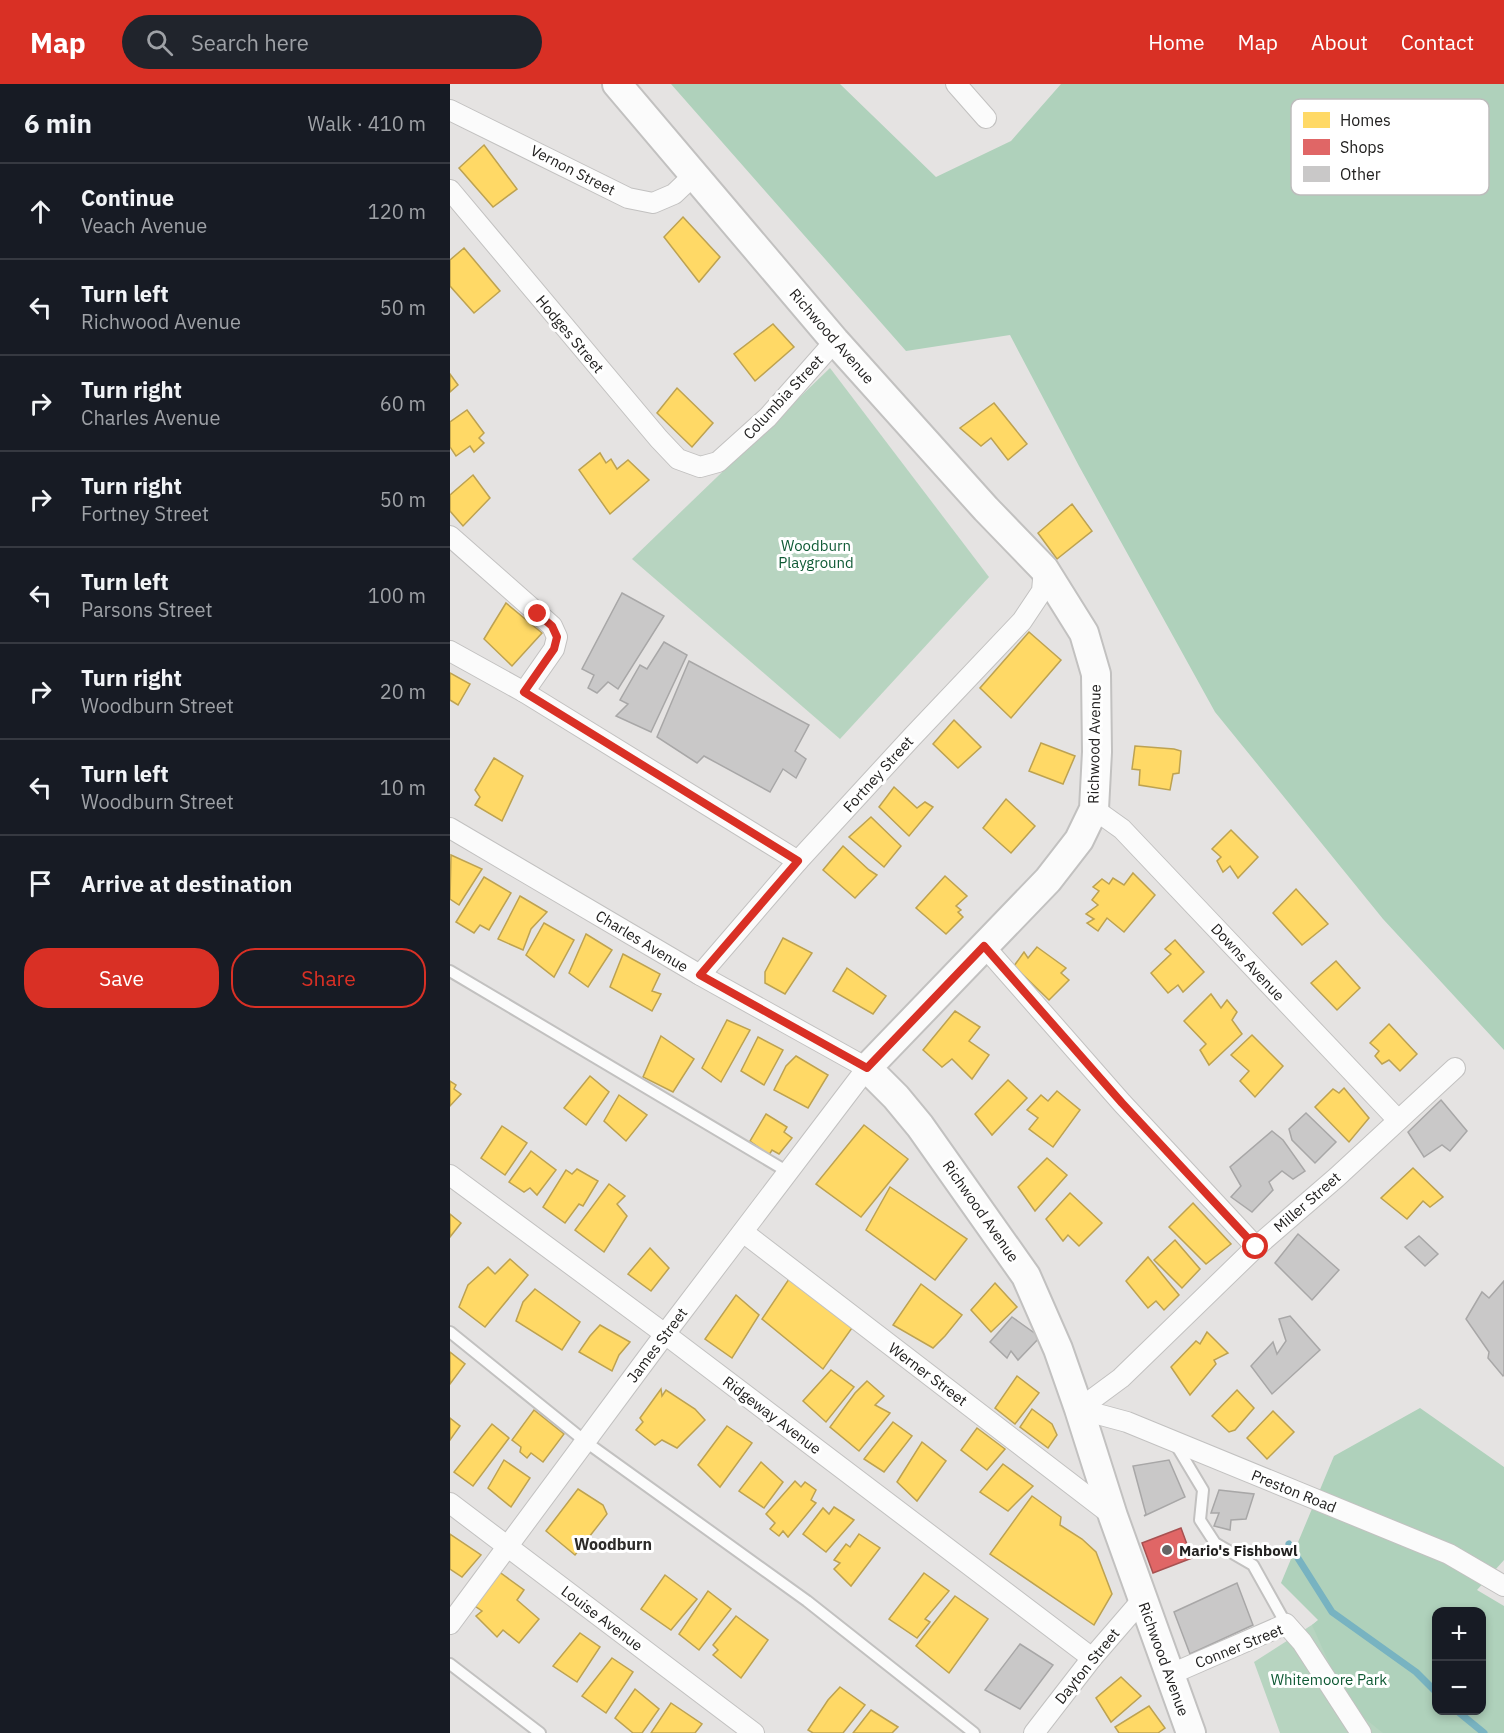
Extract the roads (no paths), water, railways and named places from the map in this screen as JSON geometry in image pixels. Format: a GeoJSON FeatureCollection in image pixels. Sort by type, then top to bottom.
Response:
{"type":"FeatureCollection","features":[{"type":"Feature","properties":{"kind":"street","name":"Richwood Avenue"},"geometry":{"type":"LineString","coordinates":[[617,84],[835,341],[986,509],[1044,569],[1084,633],[1096,674],[1097,752],[1094,809],[1079,840],[1048,880],[867,1068],[896,1097],[920,1126],[1026,1276],[1058,1349],[1142,1600],[1191,1733]]}},
{"type":"Feature","properties":{"kind":"street"},"geometry":{"type":"LineString","coordinates":[[956,84],[986,118]]}},
{"type":"Feature","properties":{"kind":"street","name":"Vernon Street"},"geometry":{"type":"LineString","coordinates":[[450,110],[628,198],[653,203],[674,194],[694,175]]}},
{"type":"Feature","properties":{"kind":"street","name":"Hodges Street"},"geometry":{"type":"LineString","coordinates":[[450,190],[659,439],[678,459],[700,467]]}},
{"type":"Feature","properties":{"kind":"street","name":"Columbia Street"},"geometry":{"type":"LineString","coordinates":[[700,467],[718,462],[768,417],[835,341]]}},
{"type":"Feature","properties":{"kind":"street"},"geometry":{"type":"LineString","coordinates":[[450,536],[552,626],[557,637],[554,649],[524,692]]}},
{"type":"Feature","properties":{"kind":"street","name":"Fortney Street"},"geometry":{"type":"LineString","coordinates":[[700,975],[798,861],[912,736],[1022,621],[1042,591],[1044,569]]}},
{"type":"Feature","properties":{"kind":"street"},"geometry":{"type":"LineString","coordinates":[[450,651],[524,692],[798,861]]}},
{"type":"Feature","properties":{"kind":"street","name":"Downs Avenue"},"geometry":{"type":"LineString","coordinates":[[1094,809],[1122,829],[1398,1120]]}},
{"type":"Feature","properties":{"kind":"street","name":"Charles Avenue"},"geometry":{"type":"LineString","coordinates":[[450,828],[700,975],[867,1068]]}},
{"type":"Feature","properties":{"kind":"street"},"geometry":{"type":"LineString","coordinates":[[984,946],[1122,1103],[1256,1247]]}},
{"type":"Feature","properties":{"kind":"street","name":"James Street"},"geometry":{"type":"LineString","coordinates":[[450,1624],[665,1334],[867,1068]]}},
{"type":"Feature","properties":{"kind":"street","name":"Miller Street"},"geometry":{"type":"LineString","coordinates":[[1079,1408],[1120,1378],[1256,1247],[1455,1068]]}},
{"type":"Feature","properties":{"kind":"street","name":"Ridgeway Avenue"},"geometry":{"type":"LineString","coordinates":[[450,1175],[665,1334],[1092,1658]]}},
{"type":"Feature","properties":{"kind":"street","name":"Werner Street"},"geometry":{"type":"LineString","coordinates":[[743,1232],[1113,1516]]}},
{"type":"Feature","properties":{"kind":"street","name":"Preston Road"},"geometry":{"type":"LineString","coordinates":[[1079,1408],[1127,1422],[1449,1554],[1504,1586]]}},
{"type":"Feature","properties":{"kind":"street","name":"Louise Avenue"},"geometry":{"type":"LineString","coordinates":[[450,1503],[754,1733]]}},
{"type":"Feature","properties":{"kind":"street","name":"Dayton Street"},"geometry":{"type":"LineString","coordinates":[[1034,1733],[1092,1658],[1142,1600]]}},
{"type":"Feature","properties":{"kind":"street","name":"Conner Street"},"geometry":{"type":"LineString","coordinates":[[1169,1675],[1286,1624],[1302,1641],[1361,1733]]}},
{"type":"Feature","properties":{"kind":"lane"},"geometry":{"type":"LineString","coordinates":[[450,971],[788,1172]]}},
{"type":"Feature","properties":{"kind":"lane"},"geometry":{"type":"LineString","coordinates":[[450,1332],[586,1442],[807,1601],[974,1733]]}},
{"type":"Feature","properties":{"kind":"lane"},"geometry":{"type":"LineString","coordinates":[[1173,1442],[1203,1490],[1200,1520],[1215,1543],[1253,1565],[1286,1624]]}},
{"type":"Feature","properties":{"kind":"lane"},"geometry":{"type":"LineString","coordinates":[[450,1664],[540,1733]]}},
{"type":"Feature","properties":{"kind":"waterway"},"geometry":{"type":"LineString","coordinates":[[1289,1544],[1332,1612],[1416,1672],[1432,1688]]}},
{"type":"Feature","properties":{"kind":"waterway"},"geometry":{"type":"LineString","coordinates":[[1462,1715],[1484,1733]]}},
{"type":"Feature","properties":{"kind":"place","name":"Mario's Fishbowl"},"geometry":{"type":"Point","coordinates":[1167,1550]}},
{"type":"Feature","properties":{"kind":"district","name":"Woodburn"},"geometry":{"type":"Point","coordinates":[613,1544]}},
{"type":"Feature","properties":{"kind":"park label","name":"Woodburn Playground"},"geometry":{"type":"Point","coordinates":[816,554]}},
{"type":"Feature","properties":{"kind":"park label","name":"Whitemoore Park"},"geometry":{"type":"Point","coordinates":[1329,1679]}}]}
